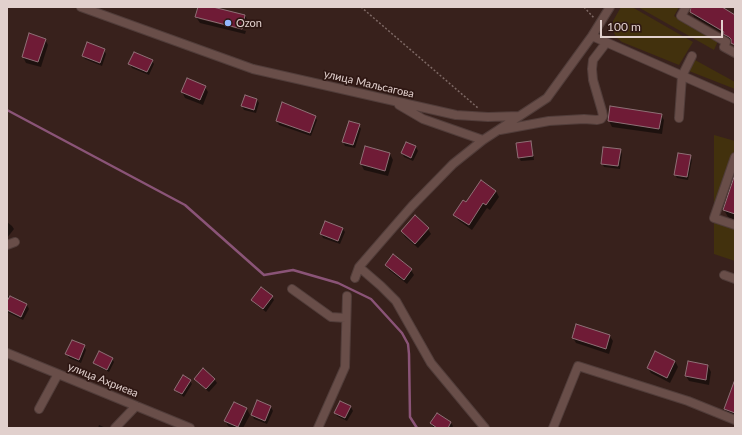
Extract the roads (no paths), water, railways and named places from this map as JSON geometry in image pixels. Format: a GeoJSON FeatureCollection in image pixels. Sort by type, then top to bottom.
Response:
{"type":"FeatureCollection","features":[{"type":"Feature","properties":{"kind":"street","name":"улица Мальсагова"},"geometry":{"type":"LineString","coordinates":[[81,7],[252,69],[456,115],[488,117],[519,116]]}},
{"type":"Feature","properties":{"kind":"street"},"geometry":{"type":"LineString","coordinates":[[354,278],[359,267],[412,206],[453,164],[482,140],[547,98],[592,36],[610,7]]}},
{"type":"Feature","properties":{"kind":"street"},"geometry":{"type":"LineString","coordinates":[[686,7],[681,16],[726,42],[724,47],[735,53]]}},
{"type":"Feature","properties":{"kind":"street"},"geometry":{"type":"LineString","coordinates":[[592,36],[735,100]]}},
{"type":"Feature","properties":{"kind":"street"},"geometry":{"type":"LineString","coordinates":[[496,131],[549,121],[601,119],[603,116],[593,80],[592,69],[593,60],[606,43]]}},
{"type":"Feature","properties":{"kind":"street"},"geometry":{"type":"LineString","coordinates":[[679,118],[682,76],[692,56]]}},
{"type":"Feature","properties":{"kind":"street"},"geometry":{"type":"LineString","coordinates":[[392,101],[423,119],[482,140]]}},
{"type":"Feature","properties":{"kind":"street"},"geometry":{"type":"LineString","coordinates":[[735,157],[714,218],[735,225]]}},
{"type":"Feature","properties":{"kind":"street"},"geometry":{"type":"LineString","coordinates":[[359,267],[396,301],[431,363],[485,428]]}},
{"type":"Feature","properties":{"kind":"street"},"geometry":{"type":"LineString","coordinates":[[724,275],[735,279]]}},
{"type":"Feature","properties":{"kind":"street"},"geometry":{"type":"LineString","coordinates":[[292,289],[331,317],[346,318]]}},
{"type":"Feature","properties":{"kind":"street"},"geometry":{"type":"LineString","coordinates":[[318,428],[344,367],[347,296]]}},
{"type":"Feature","properties":{"kind":"street","name":"улица Ахриева"},"geometry":{"type":"LineString","coordinates":[[7,353],[190,428]]}},
{"type":"Feature","properties":{"kind":"street"},"geometry":{"type":"LineString","coordinates":[[553,428],[578,366],[688,401],[735,420]]}},
{"type":"Feature","properties":{"kind":"street"},"geometry":{"type":"LineString","coordinates":[[39,409],[58,374]]}},
{"type":"Feature","properties":{"kind":"street"},"geometry":{"type":"LineString","coordinates":[[115,428],[136,406]]}},
{"type":"Feature","properties":{"kind":"waterway"},"geometry":{"type":"LineString","coordinates":[[7,110],[185,205],[264,275],[293,270],[338,283],[371,299],[402,333],[408,344],[410,417],[417,428]]}},
{"type":"Feature","properties":{"kind":"place","name":"Ozon"},"geometry":{"type":"Point","coordinates":[228,23]}}]}
